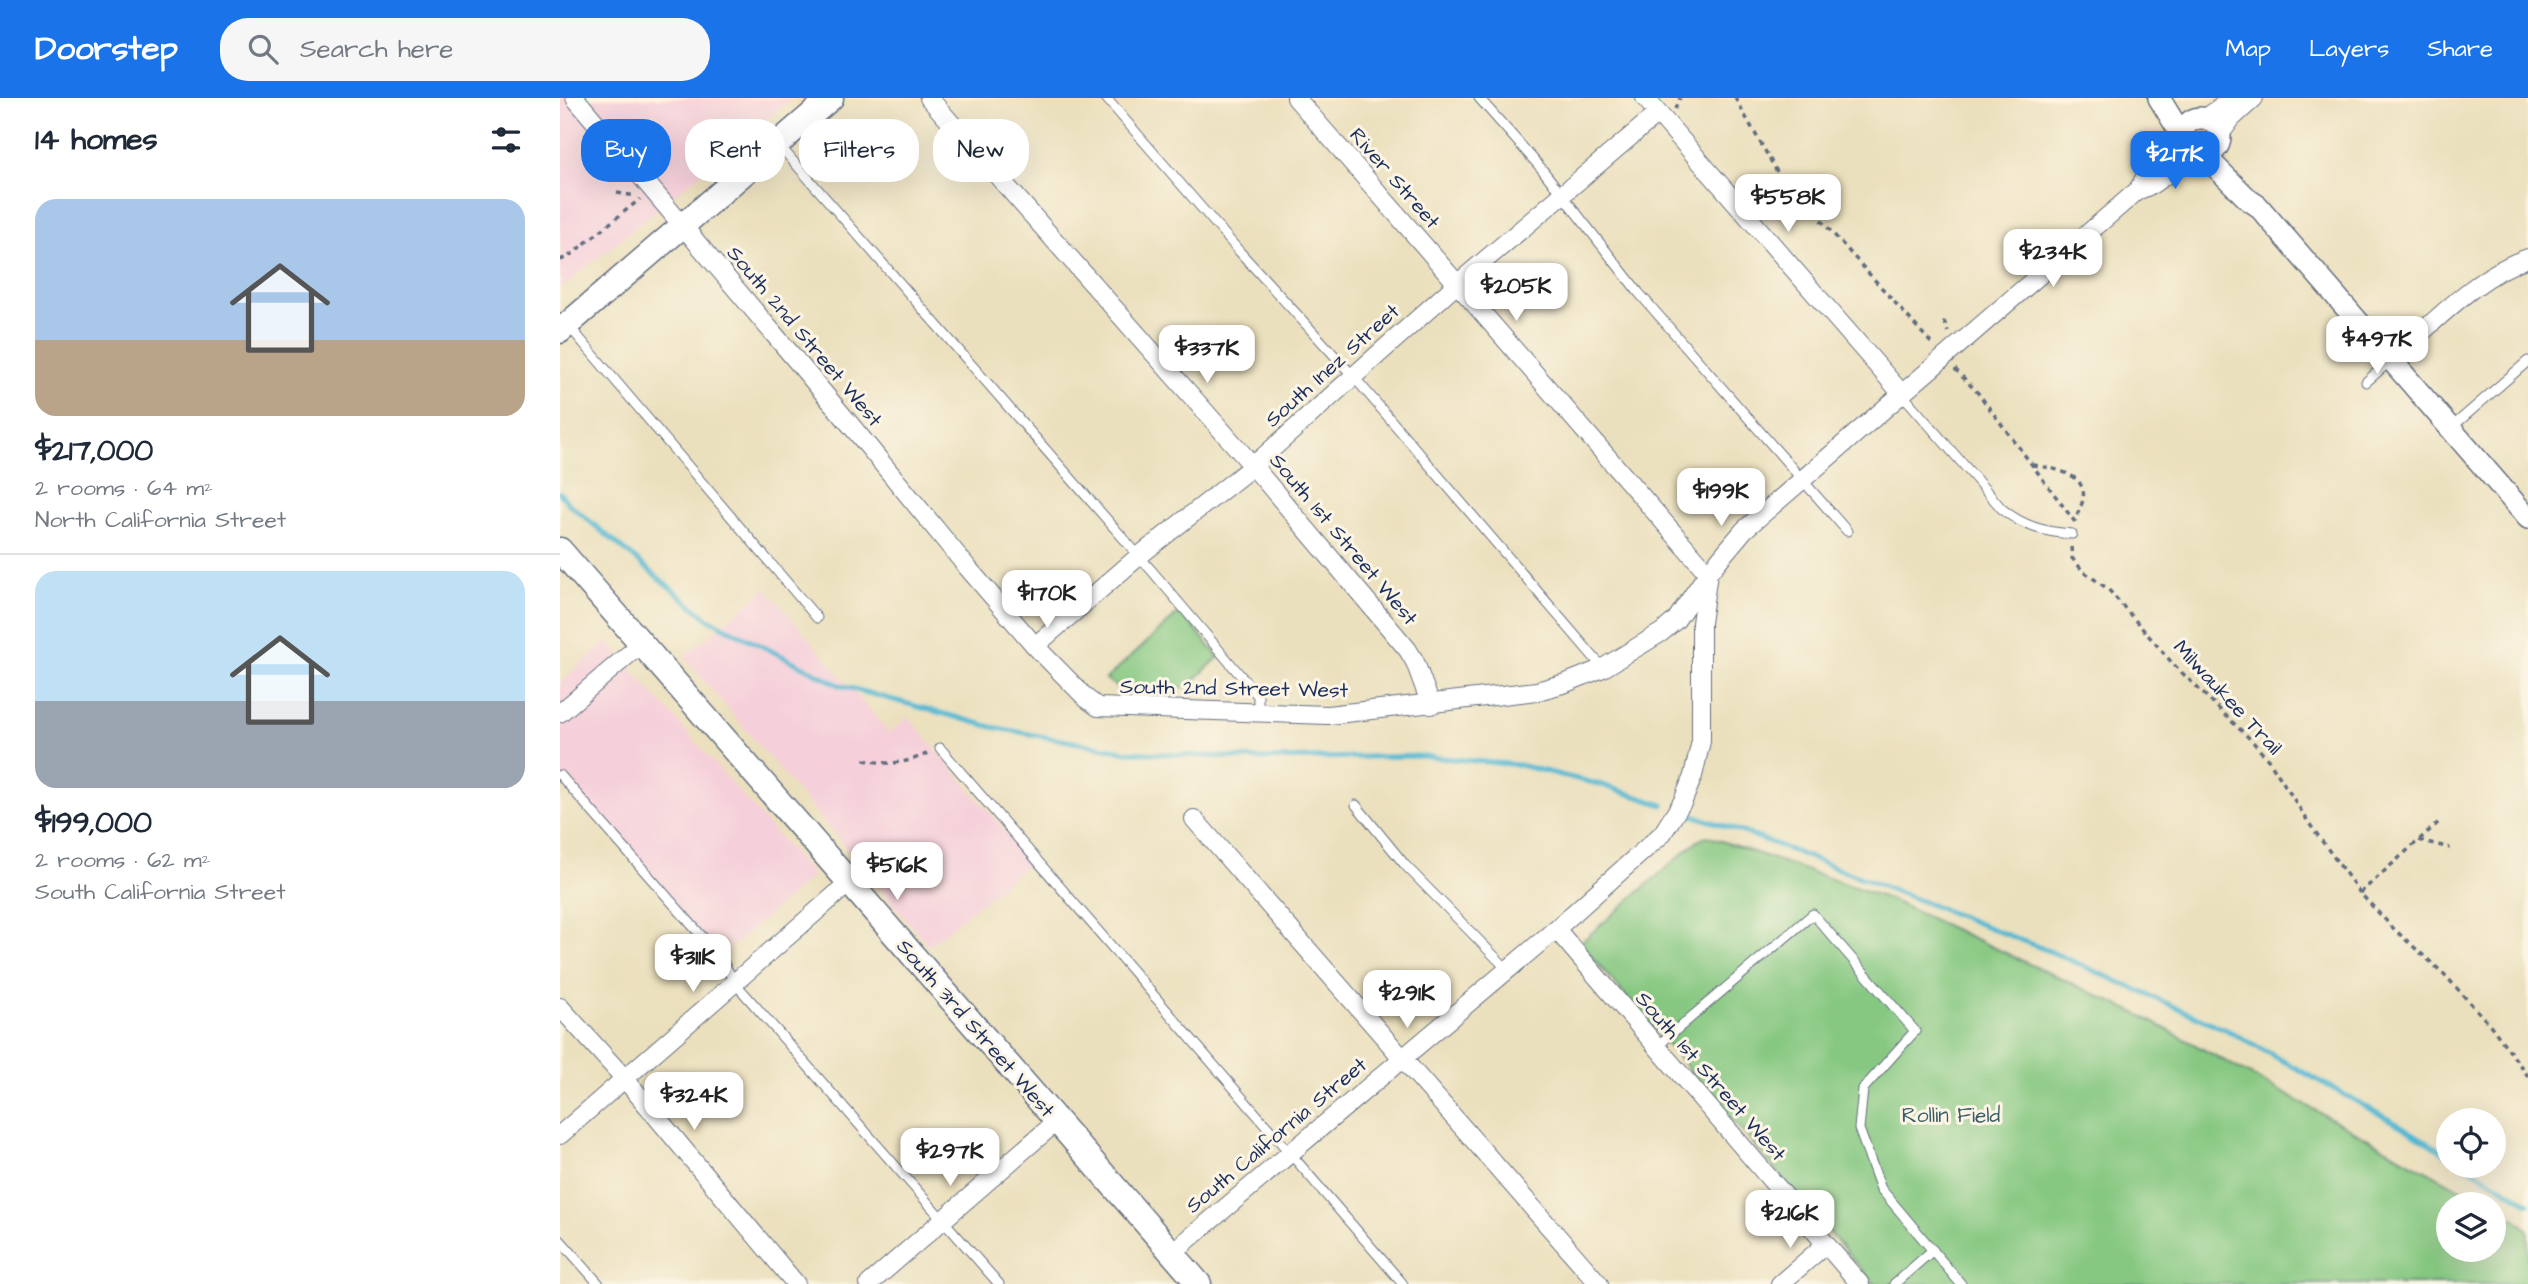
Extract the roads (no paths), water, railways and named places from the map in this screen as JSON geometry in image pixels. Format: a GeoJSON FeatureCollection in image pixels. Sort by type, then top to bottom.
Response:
{"type":"FeatureCollection","features":[{"type":"Feature","properties":{"kind":"main road"},"geometry":{"type":"LineString","coordinates":[[785,138],[831,98]]}},
{"type":"Feature","properties":{"kind":"main road"},"geometry":{"type":"LineString","coordinates":[[563,324],[733,182]]}},
{"type":"Feature","properties":{"kind":"main road","name":"South 3rd Street West"},"geometry":{"type":"LineString","coordinates":[[560,550],[1199,1284]]}},
{"type":"Feature","properties":{"kind":"street","name":"South 2nd Street West"},"geometry":{"type":"LineString","coordinates":[[575,98],[967,567],[1035,646],[1098,707],[1328,715],[1537,691],[1603,668],[1662,632],[1676,620],[1708,573]]}},
{"type":"Feature","properties":{"kind":"street","name":"South 1st Street West"},"geometry":{"type":"LineString","coordinates":[[929,98],[1253,466],[1408,650],[1431,705]]}},
{"type":"Feature","properties":{"kind":"street","name":"River Street"},"geometry":{"type":"LineString","coordinates":[[1296,98],[1708,573]]}},
{"type":"Feature","properties":{"kind":"street"},"geometry":{"type":"LineString","coordinates":[[1645,98],[1902,394]]}},
{"type":"Feature","properties":{"kind":"street"},"geometry":{"type":"LineString","coordinates":[[2159,98],[2189,146],[2207,158],[2249,200],[2258,205],[2450,429],[2525,507]]}},
{"type":"Feature","properties":{"kind":"street"},"geometry":{"type":"LineString","coordinates":[[2176,98],[2211,126],[2224,150],[2249,183],[2258,205]]}},
{"type":"Feature","properties":{"kind":"street"},"geometry":{"type":"LineString","coordinates":[[2211,126],[2233,98]]}},
{"type":"Feature","properties":{"kind":"street"},"geometry":{"type":"LineString","coordinates":[[2189,146],[2187,122],[2211,126],[2232,118],[2254,98]]}},
{"type":"Feature","properties":{"kind":"street","name":"South Inez Street"},"geometry":{"type":"LineString","coordinates":[[1035,646],[1139,556],[1253,466],[1457,284],[1657,114]]}},
{"type":"Feature","properties":{"kind":"street"},"geometry":{"type":"LineString","coordinates":[[1708,573],[1744,530],[2137,191],[2151,168],[2189,146],[2212,153],[2219,143],[2211,126]]}},
{"type":"Feature","properties":{"kind":"street"},"geometry":{"type":"LineString","coordinates":[[2391,360],[2482,282],[2508,265],[2528,258]]}},
{"type":"Feature","properties":{"kind":"street","name":"South California Street"},"geometry":{"type":"LineString","coordinates":[[1172,1253],[1556,929],[1662,834],[1683,801],[1693,776],[1701,741],[1701,622],[1708,573]]}},
{"type":"Feature","properties":{"kind":"street"},"geometry":{"type":"LineString","coordinates":[[560,713],[642,643]]}},
{"type":"Feature","properties":{"kind":"street"},"geometry":{"type":"LineString","coordinates":[[1194,819],[1599,1284]]}},
{"type":"Feature","properties":{"kind":"street"},"geometry":{"type":"LineString","coordinates":[[560,1135],[850,882]]}},
{"type":"Feature","properties":{"kind":"street","name":"South 1st Street West"},"geometry":{"type":"LineString","coordinates":[[1556,929],[1860,1284]]}},
{"type":"Feature","properties":{"kind":"street"},"geometry":{"type":"LineString","coordinates":[[560,1007],[625,1079],[796,1284]]}},
{"type":"Feature","properties":{"kind":"street"},"geometry":{"type":"LineString","coordinates":[[869,1284],[1056,1122]]}},
{"type":"Feature","properties":{"kind":"street"},"geometry":{"type":"LineString","coordinates":[[1780,1284],[1826,1244]]}},
{"type":"Feature","properties":{"kind":"lane"},"geometry":{"type":"LineString","coordinates":[[1106,98],[1239,251],[1354,377],[1603,668]]}},
{"type":"Feature","properties":{"kind":"lane"},"geometry":{"type":"LineString","coordinates":[[1479,98],[1541,168],[1639,293],[1847,531]]}},
{"type":"Feature","properties":{"kind":"lane"},"geometry":{"type":"LineString","coordinates":[[785,152],[1258,696],[1258,713]]}},
{"type":"Feature","properties":{"kind":"lane"},"geometry":{"type":"LineString","coordinates":[[563,324],[817,618]]}},
{"type":"Feature","properties":{"kind":"lane"},"geometry":{"type":"LineString","coordinates":[[2365,382],[2391,360]]}},
{"type":"Feature","properties":{"kind":"lane"},"geometry":{"type":"LineString","coordinates":[[2450,429],[2527,363]]}},
{"type":"Feature","properties":{"kind":"lane"},"geometry":{"type":"LineString","coordinates":[[1902,394],[2002,509],[2017,522],[2045,532],[2072,534]]}},
{"type":"Feature","properties":{"kind":"lane"},"geometry":{"type":"LineString","coordinates":[[940,748],[1403,1284]]}},
{"type":"Feature","properties":{"kind":"lane"},"geometry":{"type":"LineString","coordinates":[[560,775],[720,957],[735,983],[999,1284]]}},
{"type":"Feature","properties":{"kind":"lane"},"geometry":{"type":"LineString","coordinates":[[1356,805],[1405,865],[1507,969]]}},
{"type":"Feature","properties":{"kind":"lane"},"geometry":{"type":"LineString","coordinates":[[1657,1047],[1813,914],[1915,1031],[1863,1089],[1859,1129],[1881,1189],[1961,1284]]}},
{"type":"Feature","properties":{"kind":"lane"},"geometry":{"type":"LineString","coordinates":[[560,1240],[599,1284]]}},
{"type":"Feature","properties":{"kind":"lane"},"geometry":{"type":"LineString","coordinates":[[1894,1284],[1933,1250]]}},
{"type":"Feature","properties":{"kind":"waterway"},"geometry":{"type":"LineString","coordinates":[[560,493],[569,504],[707,618],[839,685],[992,727],[1128,752],[1260,759],[1420,756],[1519,765],[1602,785],[1663,805]]}},
{"type":"Feature","properties":{"kind":"waterway"},"geometry":{"type":"LineString","coordinates":[[1692,815],[1749,834],[2054,953],[2227,1030],[2436,1148]]}},
{"type":"Feature","properties":{"kind":"waterway"},"geometry":{"type":"LineString","coordinates":[[2486,1178],[2528,1203]]}},
{"type":"Feature","properties":{"kind":"park label","name":"Rollin Field"},"geometry":{"type":"Point","coordinates":[1951,1115]}}]}
